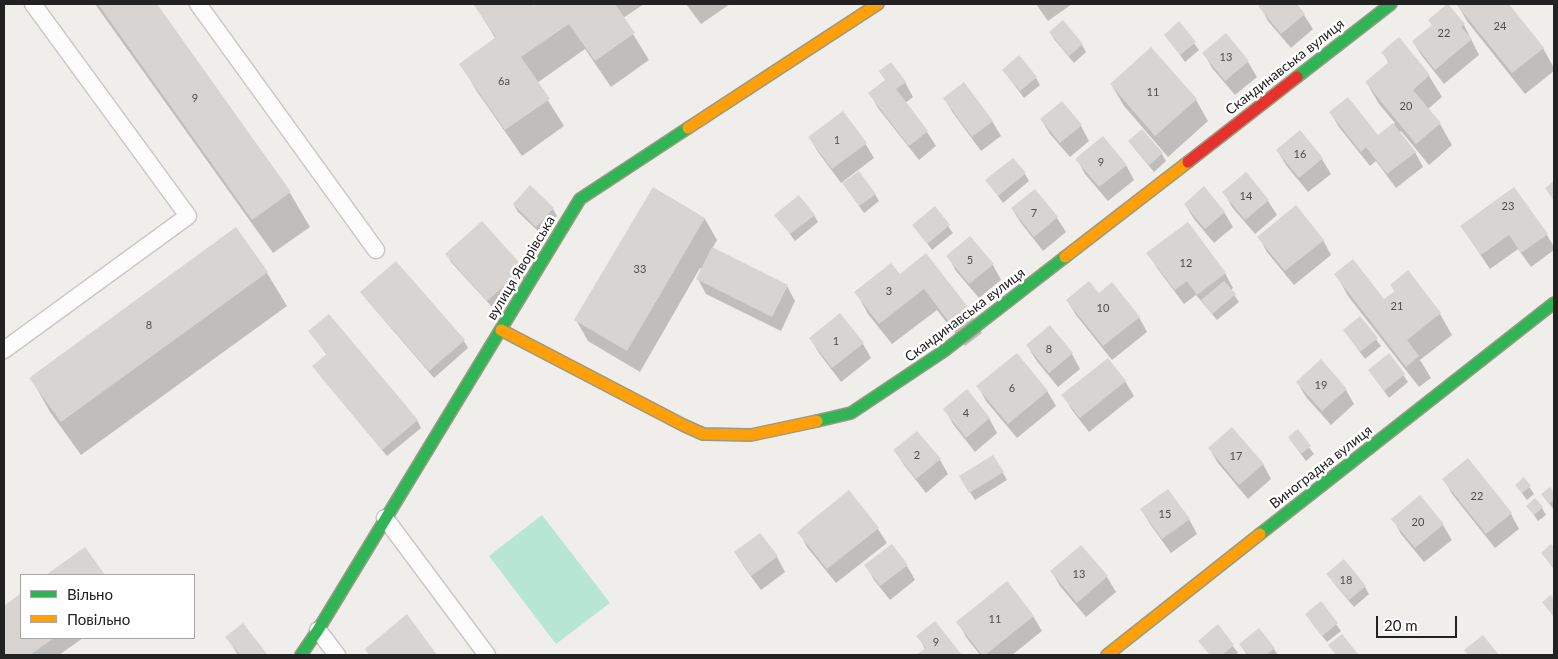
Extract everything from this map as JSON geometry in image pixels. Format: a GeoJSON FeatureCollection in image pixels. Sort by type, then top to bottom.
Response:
{"type":"FeatureCollection","features":[{"type":"Feature","properties":{"kind":"street","name":"вулиця Яворівська"},"geometry":{"type":"LineString","coordinates":[[301,655],[580,199],[878,4]]}},
{"type":"Feature","properties":{"kind":"street","name":"Скандинавська вулиця"},"geometry":{"type":"LineString","coordinates":[[501,330],[682,425],[703,434],[751,435],[851,413],[944,352],[1392,4]]}},
{"type":"Feature","properties":{"kind":"street","name":"Виноградна вулиця"},"geometry":{"type":"LineString","coordinates":[[1107,655],[1554,303]]}},
{"type":"Feature","properties":{"kind":"lane"},"geometry":{"type":"LineString","coordinates":[[4,350],[188,216],[33,4]]}},
{"type":"Feature","properties":{"kind":"lane"},"geometry":{"type":"LineString","coordinates":[[198,4],[376,250]]}},
{"type":"Feature","properties":{"kind":"lane"},"geometry":{"type":"LineString","coordinates":[[385,518],[487,655]]}},
{"type":"Feature","properties":{"kind":"lane"},"geometry":{"type":"LineString","coordinates":[[318,630],[337,655]]}},
{"type":"Feature","properties":{"kind":"green space"},"geometry":{"type":"Polygon","coordinates":[[[542,515],[610,603],[556,644],[489,556],[542,515]]]}},
{"type":"Feature","properties":{"kind":"building"},"geometry":{"type":"Polygon","coordinates":[[[98,4],[157,4],[291,192],[252,220],[98,4]]]}},
{"type":"Feature","properties":{"kind":"building"},"geometry":{"type":"Polygon","coordinates":[[[473,4],[532,4],[533,6],[537,4],[615,4],[635,33],[595,61],[569,24],[521,57],[550,99],[505,130],[459,64],[496,37],[473,4]]]}},
{"type":"Feature","properties":{"kind":"building"},"geometry":{"type":"Polygon","coordinates":[[[1261,4],[1297,4],[1305,14],[1281,34],[1258,6],[1261,4]]]}},
{"type":"Feature","properties":{"kind":"building"},"geometry":{"type":"Polygon","coordinates":[[[1447,4],[1465,24],[1461,27],[1472,39],[1435,70],[1412,41],[1432,25],[1428,20],[1447,4]]]}},
{"type":"Feature","properties":{"kind":"building"},"geometry":{"type":"Polygon","coordinates":[[[1456,4],[1509,4],[1544,48],[1512,73],[1456,4]]]}},
{"type":"Feature","properties":{"kind":"building"},"geometry":{"type":"Polygon","coordinates":[[[1063,20],[1083,44],[1069,56],[1049,32],[1063,20]]]}},
{"type":"Feature","properties":{"kind":"building"},"geometry":{"type":"Polygon","coordinates":[[[1179,21],[1196,42],[1180,55],[1164,35],[1179,21]]]}},
{"type":"Feature","properties":{"kind":"building"},"geometry":{"type":"Polygon","coordinates":[[[1226,33],[1249,61],[1225,81],[1202,53],[1226,33]]]}},
{"type":"Feature","properties":{"kind":"building"},"geometry":{"type":"Polygon","coordinates":[[[1399,37],[1430,75],[1413,90],[1441,123],[1416,144],[1365,82],[1389,62],[1381,52],[1399,37]]]}},
{"type":"Feature","properties":{"kind":"building"},"geometry":{"type":"Polygon","coordinates":[[[1151,47],[1197,99],[1155,136],[1110,84],[1151,47]]]}},
{"type":"Feature","properties":{"kind":"building"},"geometry":{"type":"Polygon","coordinates":[[[1019,55],[1037,77],[1020,91],[1002,70],[1019,55]]]}},
{"type":"Feature","properties":{"kind":"building"},"geometry":{"type":"Polygon","coordinates":[[[891,62],[906,82],[896,89],[928,131],[909,146],[868,93],[885,80],[879,71],[891,62]]]}},
{"type":"Feature","properties":{"kind":"building"},"geometry":{"type":"Polygon","coordinates":[[[964,82],[993,121],[972,137],[943,98],[964,82]]]}},
{"type":"Feature","properties":{"kind":"building"},"geometry":{"type":"Polygon","coordinates":[[[1348,97],[1378,135],[1393,123],[1416,152],[1387,174],[1366,147],[1361,152],[1329,112],[1348,97]]]}},
{"type":"Feature","properties":{"kind":"building"},"geometry":{"type":"Polygon","coordinates":[[[1062,101],[1082,125],[1060,143],[1040,119],[1062,101]]]}},
{"type":"Feature","properties":{"kind":"building"},"geometry":{"type":"Polygon","coordinates":[[[843,111],[867,143],[832,169],[808,137],[843,111]]]}},
{"type":"Feature","properties":{"kind":"building"},"geometry":{"type":"Polygon","coordinates":[[[1142,129],[1163,153],[1149,165],[1128,141],[1142,129]]]}},
{"type":"Feature","properties":{"kind":"building"},"geometry":{"type":"Polygon","coordinates":[[[1300,130],[1323,158],[1299,178],[1276,150],[1300,130]]]}},
{"type":"Feature","properties":{"kind":"building"},"geometry":{"type":"Polygon","coordinates":[[[1103,136],[1127,165],[1099,187],[1075,159],[1103,136]]]}},
{"type":"Feature","properties":{"kind":"building"},"geometry":{"type":"Polygon","coordinates":[[[1013,158],[1026,173],[998,196],[985,180],[1013,158]]]}},
{"type":"Feature","properties":{"kind":"building"},"geometry":{"type":"Polygon","coordinates":[[[859,171],[876,194],[859,206],[842,183],[859,171]]]}},
{"type":"Feature","properties":{"kind":"building"},"geometry":{"type":"Polygon","coordinates":[[[1246,172],[1269,200],[1245,220],[1222,192],[1246,172]]]}},
{"type":"Feature","properties":{"kind":"building"},"geometry":{"type":"Polygon","coordinates":[[[1554,181],[1554,201],[1545,188],[1554,181]]]}},
{"type":"Feature","properties":{"kind":"building"},"geometry":{"type":"Polygon","coordinates":[[[530,185],[554,208],[536,227],[513,204],[530,185]]]}},
{"type":"Feature","properties":{"kind":"building"},"geometry":{"type":"Polygon","coordinates":[[[1204,186],[1225,212],[1205,229],[1184,204],[1204,186]]]}},
{"type":"Feature","properties":{"kind":"building"},"geometry":{"type":"Polygon","coordinates":[[[653,187],[705,218],[627,351],[574,320],[653,187]]]}},
{"type":"Feature","properties":{"kind":"building"},"geometry":{"type":"Polygon","coordinates":[[[1514,187],[1548,234],[1521,253],[1509,235],[1481,255],[1460,226],[1514,187]]]}},
{"type":"Feature","properties":{"kind":"building"},"geometry":{"type":"Polygon","coordinates":[[[1035,189],[1058,217],[1034,237],[1011,208],[1035,189]]]}},
{"type":"Feature","properties":{"kind":"building"},"geometry":{"type":"Polygon","coordinates":[[[799,195],[815,215],[790,234],[774,215],[799,195]]]}},
{"type":"Feature","properties":{"kind":"building"},"geometry":{"type":"Polygon","coordinates":[[[1296,205],[1324,240],[1285,271],[1257,237],[1296,205]]]}},
{"type":"Feature","properties":{"kind":"building"},"geometry":{"type":"Polygon","coordinates":[[[935,206],[950,225],[927,244],[912,225],[935,206]]]}},
{"type":"Feature","properties":{"kind":"building"},"geometry":{"type":"Polygon","coordinates":[[[482,221],[524,268],[487,301],[445,254],[482,221]]]}},
{"type":"Feature","properties":{"kind":"building"},"geometry":{"type":"Polygon","coordinates":[[[1188,222],[1226,273],[1197,295],[1187,281],[1175,290],[1146,253],[1188,222]]]}},
{"type":"Feature","properties":{"kind":"building"},"geometry":{"type":"Polygon","coordinates":[[[236,227],[268,272],[61,422],[29,378],[236,227]]]}},
{"type":"Feature","properties":{"kind":"building"},"geometry":{"type":"Polygon","coordinates":[[[970,236],[994,264],[969,284],[946,256],[970,236]]]}},
{"type":"Feature","properties":{"kind":"building"},"geometry":{"type":"Polygon","coordinates":[[[712,247],[788,285],[772,317],[696,279],[712,247]]]}},
{"type":"Feature","properties":{"kind":"building"},"geometry":{"type":"Polygon","coordinates":[[[926,253],[971,311],[952,326],[924,289],[879,324],[854,292],[891,263],[900,274],[926,253]]]}},
{"type":"Feature","properties":{"kind":"building"},"geometry":{"type":"Polygon","coordinates":[[[1353,259],[1384,299],[1395,291],[1390,285],[1408,270],[1441,313],[1407,340],[1419,356],[1406,367],[1334,274],[1353,259]]]}},
{"type":"Feature","properties":{"kind":"building"},"geometry":{"type":"Polygon","coordinates":[[[396,261],[465,340],[429,371],[360,292],[396,261]]]}},
{"type":"Feature","properties":{"kind":"building"},"geometry":{"type":"Polygon","coordinates":[[[1089,281],[1099,293],[1112,282],[1140,317],[1103,346],[1066,300],[1089,281]]]}},
{"type":"Feature","properties":{"kind":"building"},"geometry":{"type":"Polygon","coordinates":[[[1224,281],[1236,294],[1212,314],[1201,300],[1224,281]]]}},
{"type":"Feature","properties":{"kind":"building"},"geometry":{"type":"Polygon","coordinates":[[[840,313],[864,343],[832,368],[809,338],[840,313]]]}},
{"type":"Feature","properties":{"kind":"building"},"geometry":{"type":"Polygon","coordinates":[[[329,314],[418,420],[382,450],[312,366],[327,354],[308,331],[329,314]]]}},
{"type":"Feature","properties":{"kind":"building"},"geometry":{"type":"Polygon","coordinates":[[[1360,316],[1378,338],[1360,352],[1343,330],[1360,316]]]}},
{"type":"Feature","properties":{"kind":"building"},"geometry":{"type":"Polygon","coordinates":[[[1050,325],[1073,353],[1049,373],[1026,345],[1050,325]]]}},
{"type":"Feature","properties":{"kind":"building"},"geometry":{"type":"Polygon","coordinates":[[[1017,353],[1048,391],[1008,424],[976,386],[1017,353]]]}},
{"type":"Feature","properties":{"kind":"building"},"geometry":{"type":"Polygon","coordinates":[[[1389,353],[1405,374],[1384,391],[1368,370],[1389,353]]]}},
{"type":"Feature","properties":{"kind":"building"},"geometry":{"type":"Polygon","coordinates":[[[1108,358],[1126,381],[1080,418],[1061,395],[1108,358]]]}},
{"type":"Feature","properties":{"kind":"building"},"geometry":{"type":"Polygon","coordinates":[[[1321,359],[1347,389],[1322,411],[1296,382],[1321,359]]]}},
{"type":"Feature","properties":{"kind":"building"},"geometry":{"type":"Polygon","coordinates":[[[967,389],[990,418],[966,438],[943,409],[967,389]]]}},
{"type":"Feature","properties":{"kind":"building"},"geometry":{"type":"Polygon","coordinates":[[[1232,427],[1264,464],[1239,485],[1208,448],[1232,427]]]}},
{"type":"Feature","properties":{"kind":"building"},"geometry":{"type":"Polygon","coordinates":[[[1298,429],[1311,446],[1301,454],[1288,437],[1298,429]]]}},
{"type":"Feature","properties":{"kind":"building"},"geometry":{"type":"Polygon","coordinates":[[[917,431],[941,459],[916,479],[893,450],[917,431]]]}},
{"type":"Feature","properties":{"kind":"building"},"geometry":{"type":"Polygon","coordinates":[[[993,455],[1004,472],[969,493],[959,476],[993,455]]]}},
{"type":"Feature","properties":{"kind":"building"},"geometry":{"type":"Polygon","coordinates":[[[1468,458],[1512,513],[1486,534],[1442,479],[1468,458]]]}},
{"type":"Feature","properties":{"kind":"building"},"geometry":{"type":"Polygon","coordinates":[[[1524,477],[1531,486],[1522,493],[1515,485],[1524,477]]]}},
{"type":"Feature","properties":{"kind":"building"},"geometry":{"type":"Polygon","coordinates":[[[1550,487],[1554,492],[1554,499],[1549,504],[1541,494],[1550,487]]]}},
{"type":"Feature","properties":{"kind":"building"},"geometry":{"type":"Polygon","coordinates":[[[1168,489],[1190,519],[1162,539],[1140,509],[1168,489]]]}},
{"type":"Feature","properties":{"kind":"building"},"geometry":{"type":"Polygon","coordinates":[[[849,490],[879,528],[827,569],[797,532],[849,490]]]}},
{"type":"Feature","properties":{"kind":"building"},"geometry":{"type":"Polygon","coordinates":[[[1420,495],[1444,524],[1415,548],[1391,519],[1420,495]]]}},
{"type":"Feature","properties":{"kind":"building"},"geometry":{"type":"Polygon","coordinates":[[[1535,498],[1543,507],[1534,515],[1526,506],[1535,498]]]}},
{"type":"Feature","properties":{"kind":"building"},"geometry":{"type":"Polygon","coordinates":[[[760,533],[778,556],[751,576],[734,552],[760,533]]]}},
{"type":"Feature","properties":{"kind":"building"},"geometry":{"type":"Polygon","coordinates":[[[892,544],[908,565],[880,586],[864,565],[892,544]]]}},
{"type":"Feature","properties":{"kind":"building"},"geometry":{"type":"Polygon","coordinates":[[[1551,544],[1554,547],[1554,568],[1541,553],[1551,544]]]}},
{"type":"Feature","properties":{"kind":"building"},"geometry":{"type":"Polygon","coordinates":[[[1081,545],[1108,576],[1077,603],[1050,571],[1081,545]]]}},
{"type":"Feature","properties":{"kind":"building"},"geometry":{"type":"Polygon","coordinates":[[[85,547],[104,574],[47,574],[85,547]]]}},
{"type":"Feature","properties":{"kind":"building"},"geometry":{"type":"Polygon","coordinates":[[[1344,559],[1366,586],[1349,600],[1326,574],[1344,559]]]}},
{"type":"Feature","properties":{"kind":"building"},"geometry":{"type":"Polygon","coordinates":[[[1007,581],[1034,616],[985,655],[982,655],[956,622],[1007,581]]]}},
{"type":"Feature","properties":{"kind":"building"},"geometry":{"type":"Polygon","coordinates":[[[20,594],[20,639],[53,639],[30,655],[4,655],[4,606],[20,594]]]}},
{"type":"Feature","properties":{"kind":"building"},"geometry":{"type":"Polygon","coordinates":[[[1551,595],[1554,599],[1554,617],[1542,602],[1551,595]]]}},
{"type":"Feature","properties":{"kind":"building"},"geometry":{"type":"Polygon","coordinates":[[[1321,601],[1338,623],[1322,636],[1305,614],[1321,601]]]}},
{"type":"Feature","properties":{"kind":"building"},"geometry":{"type":"Polygon","coordinates":[[[407,614],[437,655],[369,655],[365,649],[407,614]]]}},
{"type":"Feature","properties":{"kind":"building"},"geometry":{"type":"Polygon","coordinates":[[[935,621],[962,655],[916,655],[926,648],[916,636],[935,621]]]}},
{"type":"Feature","properties":{"kind":"building"},"geometry":{"type":"Polygon","coordinates":[[[243,623],[266,655],[240,655],[225,637],[243,623]]]}},
{"type":"Feature","properties":{"kind":"building"},"geometry":{"type":"Polygon","coordinates":[[[1218,624],[1234,645],[1222,655],[1210,655],[1198,641],[1218,624]]]}},
{"type":"Feature","properties":{"kind":"building"},"geometry":{"type":"Polygon","coordinates":[[[1259,628],[1275,648],[1266,655],[1248,655],[1239,644],[1259,628]]]}},
{"type":"Feature","properties":{"kind":"building"},"geometry":{"type":"Polygon","coordinates":[[[1342,634],[1358,654],[1336,655],[1328,645],[1342,634]]]}},
{"type":"Feature","properties":{"kind":"building"},"geometry":{"type":"Polygon","coordinates":[[[1483,635],[1499,655],[1468,655],[1464,650],[1483,635]]]}},
{"type":"Feature","properties":{"kind":"traffic: fast"},"geometry":{"type":"LineString","coordinates":[[1297,77],[1391,4]]}},
{"type":"Feature","properties":{"kind":"traffic: fast"},"geometry":{"type":"LineString","coordinates":[[301,655],[580,199],[688,128]]}},
{"type":"Feature","properties":{"kind":"traffic: fast"},"geometry":{"type":"LineString","coordinates":[[817,421],[851,413],[944,351],[1065,257]]}},
{"type":"Feature","properties":{"kind":"traffic: fast"},"geometry":{"type":"LineString","coordinates":[[1260,534],[1554,303]]}},
{"type":"Feature","properties":{"kind":"traffic: slow"},"geometry":{"type":"LineString","coordinates":[[688,128],[878,4]]}},
{"type":"Feature","properties":{"kind":"traffic: slow"},"geometry":{"type":"LineString","coordinates":[[1065,257],[1188,162]]}},
{"type":"Feature","properties":{"kind":"traffic: slow"},"geometry":{"type":"LineString","coordinates":[[501,330],[703,434],[751,435],[817,421]]}},
{"type":"Feature","properties":{"kind":"traffic: slow"},"geometry":{"type":"LineString","coordinates":[[1107,655],[1260,534]]}},
{"type":"Feature","properties":{"kind":"traffic: jam"},"geometry":{"type":"LineString","coordinates":[[1188,162],[1297,77]]}}]}
